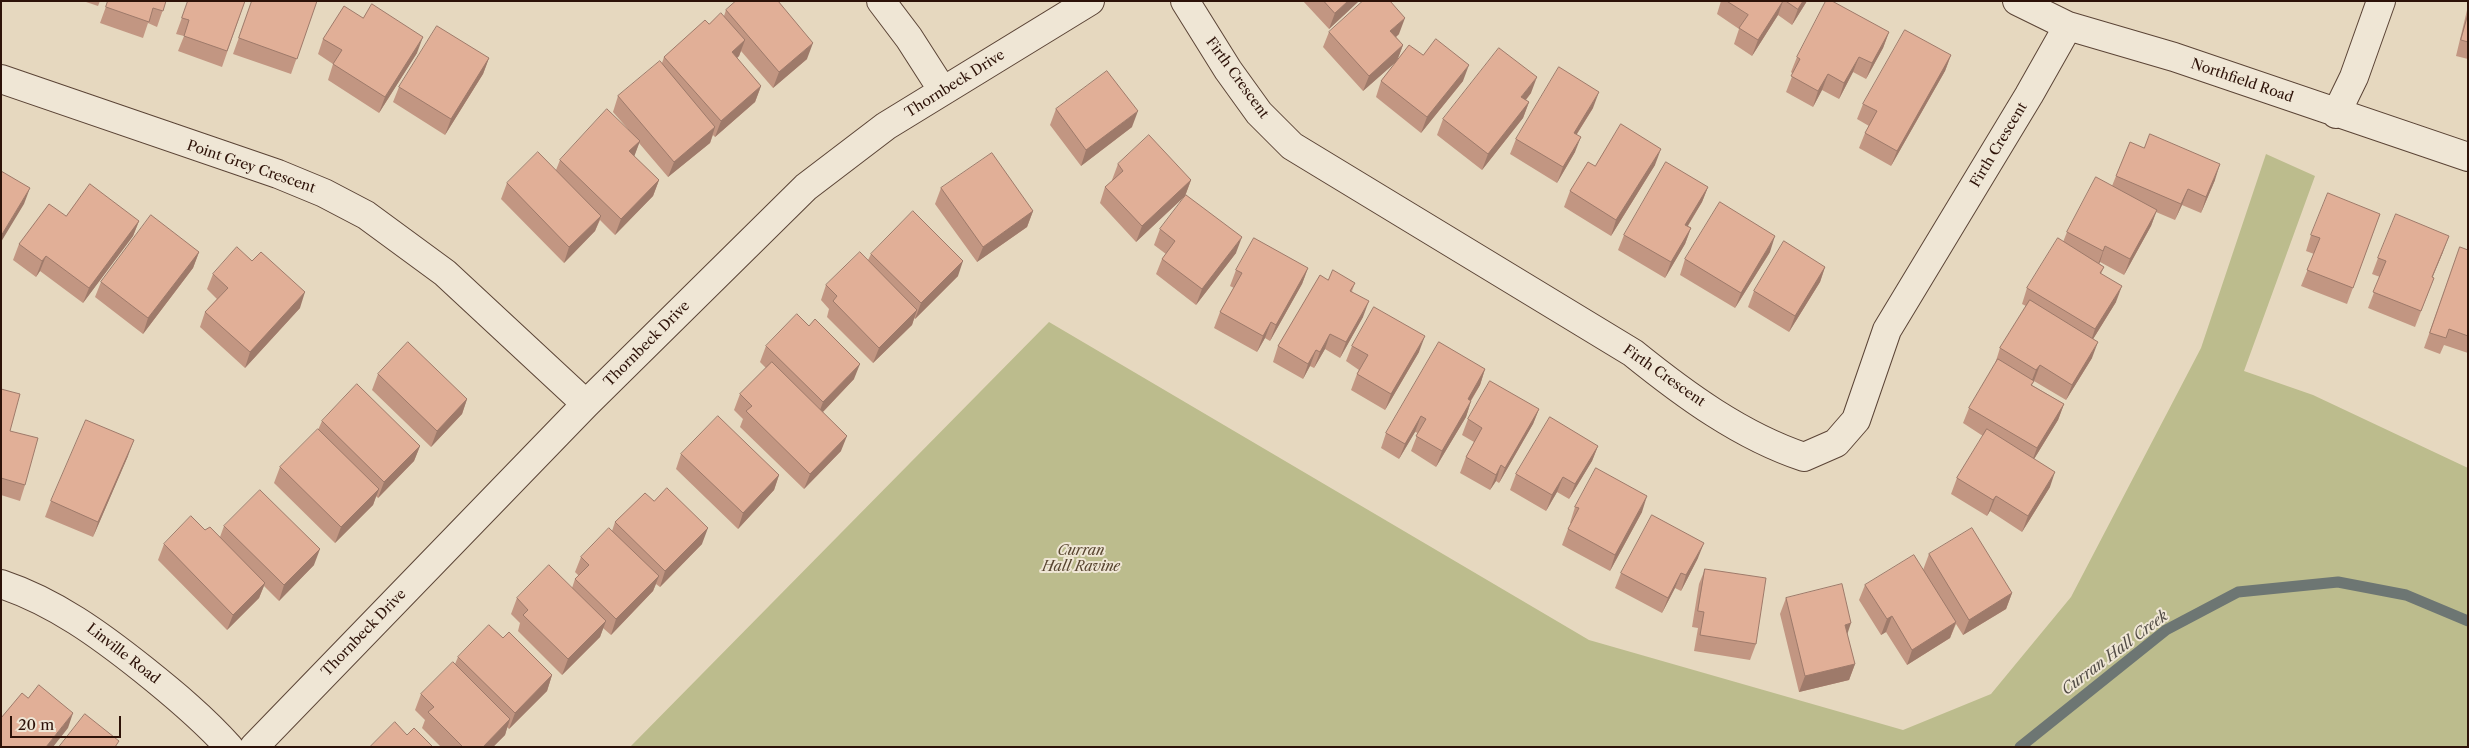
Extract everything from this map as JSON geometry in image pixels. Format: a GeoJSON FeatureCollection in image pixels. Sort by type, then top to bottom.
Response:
{"type":"FeatureCollection","features":[{"type":"Feature","properties":{"kind":"street"},"geometry":{"type":"LineString","coordinates":[[881,1],[909,38],[943,91]]}},
{"type":"Feature","properties":{"kind":"street","name":"Thornbeck Drive"},"geometry":{"type":"LineString","coordinates":[[254,747],[586,404],[806,187],[886,126],[1090,1]]}},
{"type":"Feature","properties":{"kind":"street","name":"Firth Crescent"},"geometry":{"type":"LineString","coordinates":[[1185,1],[1228,70],[1259,113],[1292,146],[1634,353],[1682,392],[1773,446],[1804,457],[1836,443],[1856,420],[1886,330],[2029,95],[2068,26]]}},
{"type":"Feature","properties":{"kind":"street","name":"Northfield Road"},"geometry":{"type":"LineString","coordinates":[[2017,1],[2068,26],[2174,57],[2336,114],[2468,157]]}},
{"type":"Feature","properties":{"kind":"street"},"geometry":{"type":"LineString","coordinates":[[2336,114],[2354,77],[2380,1]]}},
{"type":"Feature","properties":{"kind":"street","name":"Point Grey Crescent"},"geometry":{"type":"LineString","coordinates":[[1,79],[278,174],[324,193],[366,215],[445,273],[586,404]]}},
{"type":"Feature","properties":{"kind":"street","name":"Linville Road"},"geometry":{"type":"LineString","coordinates":[[1,584],[18,590],[77,619],[194,710],[229,747]]}},
{"type":"Feature","properties":{"kind":"green space","name":"Curran Hall Ravine"},"geometry":{"type":"Polygon","coordinates":[[[2266,154],[2315,176],[2244,371],[2313,395],[2468,468],[2468,747],[630,747],[1049,322],[1589,640],[1903,730],[1991,694],[2071,597],[2201,348],[2266,154]]]}},
{"type":"Feature","properties":{"kind":"building"},"geometry":{"type":"Polygon","coordinates":[[[108,1],[166,1],[163,11],[153,8],[149,22],[106,7],[108,1]]]}},
{"type":"Feature","properties":{"kind":"building"},"geometry":{"type":"Polygon","coordinates":[[[188,1],[245,1],[227,51],[184,36],[189,20],[182,18],[188,1]]]}},
{"type":"Feature","properties":{"kind":"building"},"geometry":{"type":"Polygon","coordinates":[[[252,1],[317,1],[297,59],[239,38],[252,1]]]}},
{"type":"Feature","properties":{"kind":"building"},"geometry":{"type":"Polygon","coordinates":[[[736,1],[778,1],[813,43],[779,72],[726,10],[736,1]]]}},
{"type":"Feature","properties":{"kind":"building"},"geometry":{"type":"Polygon","coordinates":[[[1324,1],[1348,1],[1335,13],[1324,1]]]}},
{"type":"Feature","properties":{"kind":"building"},"geometry":{"type":"Polygon","coordinates":[[[1363,1],[1390,1],[1405,18],[1390,31],[1403,45],[1369,76],[1329,32],[1363,1]]]}},
{"type":"Feature","properties":{"kind":"building"},"geometry":{"type":"Polygon","coordinates":[[[1727,1],[1783,1],[1758,40],[1739,28],[1748,15],[1727,1]]]}},
{"type":"Feature","properties":{"kind":"building"},"geometry":{"type":"Polygon","coordinates":[[[1786,1],[1803,1],[1798,9],[1786,1]]]}},
{"type":"Feature","properties":{"kind":"building"},"geometry":{"type":"Polygon","coordinates":[[[1826,1],[1832,1],[1889,32],[1872,63],[1859,57],[1844,83],[1828,74],[1818,91],[1791,76],[1800,59],[1797,57],[1826,1]]]}},
{"type":"Feature","properties":{"kind":"building"},"geometry":{"type":"Polygon","coordinates":[[[372,4],[423,37],[385,97],[333,64],[342,50],[323,39],[344,6],[363,18],[372,4]]]}},
{"type":"Feature","properties":{"kind":"building"},"geometry":{"type":"Polygon","coordinates":[[[721,13],[745,40],[732,52],[761,86],[721,121],[664,57],[705,20],[709,24],[721,13]]]}},
{"type":"Feature","properties":{"kind":"building"},"geometry":{"type":"Polygon","coordinates":[[[2468,14],[2468,42],[2461,40],[2468,14]]]}},
{"type":"Feature","properties":{"kind":"building"},"geometry":{"type":"Polygon","coordinates":[[[437,26],[489,58],[451,119],[399,87],[437,26]]]}},
{"type":"Feature","properties":{"kind":"building"},"geometry":{"type":"Polygon","coordinates":[[[1905,30],[1951,55],[1897,151],[1865,133],[1877,111],[1863,104],[1905,30]]]}},
{"type":"Feature","properties":{"kind":"building"},"geometry":{"type":"Polygon","coordinates":[[[1436,39],[1469,65],[1427,117],[1381,81],[1409,45],[1423,55],[1436,39]]]}},
{"type":"Feature","properties":{"kind":"building"},"geometry":{"type":"Polygon","coordinates":[[[1499,48],[1537,77],[1521,97],[1529,102],[1488,154],[1443,119],[1499,48]]]}},
{"type":"Feature","properties":{"kind":"building"},"geometry":{"type":"Polygon","coordinates":[[[660,61],[715,127],[674,162],[618,96],[660,61]]]}},
{"type":"Feature","properties":{"kind":"building"},"geometry":{"type":"Polygon","coordinates":[[[1559,67],[1599,92],[1574,133],[1581,137],[1563,167],[1516,139],[1559,67]]]}},
{"type":"Feature","properties":{"kind":"building"},"geometry":{"type":"Polygon","coordinates":[[[1107,71],[1138,111],[1086,150],[1056,109],[1107,71]]]}},
{"type":"Feature","properties":{"kind":"building"},"geometry":{"type":"Polygon","coordinates":[[[607,109],[640,141],[629,151],[659,180],[621,219],[560,160],[607,109]]]}},
{"type":"Feature","properties":{"kind":"building"},"geometry":{"type":"Polygon","coordinates":[[[1621,124],[1661,149],[1616,220],[1570,191],[1588,162],[1595,166],[1621,124]]]}},
{"type":"Feature","properties":{"kind":"building"},"geometry":{"type":"Polygon","coordinates":[[[2150,134],[2220,164],[2206,197],[2188,189],[2181,204],[2116,176],[2130,142],[2144,148],[2150,134]]]}},
{"type":"Feature","properties":{"kind":"building"},"geometry":{"type":"Polygon","coordinates":[[[1149,135],[1191,180],[1142,226],[1105,187],[1123,171],[1118,164],[1149,135]]]}},
{"type":"Feature","properties":{"kind":"building"},"geometry":{"type":"Polygon","coordinates":[[[538,152],[601,216],[569,247],[507,183],[538,152]]]}},
{"type":"Feature","properties":{"kind":"building"},"geometry":{"type":"Polygon","coordinates":[[[992,153],[1033,211],[983,247],[941,188],[992,153]]]}},
{"type":"Feature","properties":{"kind":"building"},"geometry":{"type":"Polygon","coordinates":[[[1666,162],[1708,187],[1685,225],[1691,228],[1671,262],[1624,235],[1666,162]]]}},
{"type":"Feature","properties":{"kind":"building"},"geometry":{"type":"Polygon","coordinates":[[[1,171],[30,188],[1,236],[1,171]]]}},
{"type":"Feature","properties":{"kind":"building"},"geometry":{"type":"Polygon","coordinates":[[[2096,177],[2157,210],[2130,259],[2105,246],[2103,251],[2067,232],[2096,177]]]}},
{"type":"Feature","properties":{"kind":"building"},"geometry":{"type":"Polygon","coordinates":[[[90,184],[139,221],[89,288],[46,256],[42,261],[19,244],[49,204],[66,216],[90,184]]]}},
{"type":"Feature","properties":{"kind":"building"},"geometry":{"type":"Polygon","coordinates":[[[2328,193],[2380,214],[2353,288],[2307,270],[2320,238],[2311,235],[2328,193]]]}},
{"type":"Feature","properties":{"kind":"building"},"geometry":{"type":"Polygon","coordinates":[[[1186,195],[1242,237],[1202,289],[1162,259],[1175,241],[1160,229],[1186,195]]]}},
{"type":"Feature","properties":{"kind":"building"},"geometry":{"type":"Polygon","coordinates":[[[1720,202],[1775,236],[1741,293],[1685,259],[1720,202]]]}},
{"type":"Feature","properties":{"kind":"building"},"geometry":{"type":"Polygon","coordinates":[[[913,211],[963,261],[921,303],[871,254],[913,211]]]}},
{"type":"Feature","properties":{"kind":"building"},"geometry":{"type":"Polygon","coordinates":[[[2396,214],[2449,236],[2432,277],[2434,278],[2421,311],[2373,292],[2386,261],[2378,258],[2396,214]]]}},
{"type":"Feature","properties":{"kind":"building"},"geometry":{"type":"Polygon","coordinates":[[[151,215],[199,252],[148,318],[101,282],[151,215]]]}},
{"type":"Feature","properties":{"kind":"building"},"geometry":{"type":"Polygon","coordinates":[[[1254,238],[1308,268],[1276,325],[1271,322],[1263,336],[1220,312],[1242,273],[1236,270],[1254,238]]]}},
{"type":"Feature","properties":{"kind":"building"},"geometry":{"type":"Polygon","coordinates":[[[2058,238],[2104,267],[2100,273],[2122,286],[2095,329],[2027,288],[2058,238]]]}},
{"type":"Feature","properties":{"kind":"building"},"geometry":{"type":"Polygon","coordinates":[[[1784,241],[1825,267],[1795,316],[1754,291],[1784,241]]]}},
{"type":"Feature","properties":{"kind":"building"},"geometry":{"type":"Polygon","coordinates":[[[237,247],[252,261],[261,252],[305,292],[250,352],[205,312],[228,288],[213,274],[237,247]]]}},
{"type":"Feature","properties":{"kind":"building"},"geometry":{"type":"Polygon","coordinates":[[[2460,247],[2468,250],[2468,336],[2449,329],[2446,338],[2430,333],[2460,247]]]}},
{"type":"Feature","properties":{"kind":"building"},"geometry":{"type":"Polygon","coordinates":[[[860,252],[917,310],[879,348],[833,301],[837,296],[826,285],[860,252]]]}},
{"type":"Feature","properties":{"kind":"building"},"geometry":{"type":"Polygon","coordinates":[[[1333,270],[1355,283],[1350,291],[1369,301],[1346,342],[1330,334],[1320,352],[1316,350],[1308,364],[1278,346],[1320,275],[1328,280],[1333,270]]]}},
{"type":"Feature","properties":{"kind":"building"},"geometry":{"type":"Polygon","coordinates":[[[2030,300],[2098,342],[2072,385],[2040,365],[2036,370],[2000,348],[2030,300]]]}},
{"type":"Feature","properties":{"kind":"building"},"geometry":{"type":"Polygon","coordinates":[[[1374,307],[1425,336],[1391,394],[1357,374],[1368,355],[1352,346],[1374,307]]]}},
{"type":"Feature","properties":{"kind":"building"},"geometry":{"type":"Polygon","coordinates":[[[797,314],[809,326],[815,319],[860,364],[823,402],[766,346],[797,314]]]}},
{"type":"Feature","properties":{"kind":"building"},"geometry":{"type":"Polygon","coordinates":[[[408,342],[467,399],[437,431],[378,374],[408,342]]]}},
{"type":"Feature","properties":{"kind":"building"},"geometry":{"type":"Polygon","coordinates":[[[1439,342],[1485,369],[1468,399],[1471,401],[1442,451],[1416,436],[1426,419],[1421,416],[1405,444],[1386,433],[1439,342]]]}},
{"type":"Feature","properties":{"kind":"building"},"geometry":{"type":"Polygon","coordinates":[[[1998,359],[2034,381],[2031,385],[2064,404],[2037,448],[1969,408],[1998,359]]]}},
{"type":"Feature","properties":{"kind":"building"},"geometry":{"type":"Polygon","coordinates":[[[772,362],[847,436],[810,474],[746,411],[752,406],[740,394],[772,362]]]}},
{"type":"Feature","properties":{"kind":"building"},"geometry":{"type":"Polygon","coordinates":[[[1490,381],[1539,409],[1505,468],[1501,465],[1496,475],[1466,457],[1482,428],[1468,419],[1490,381]]]}},
{"type":"Feature","properties":{"kind":"building"},"geometry":{"type":"Polygon","coordinates":[[[357,384],[420,446],[384,482],[322,421],[357,384]]]}},
{"type":"Feature","properties":{"kind":"building"},"geometry":{"type":"Polygon","coordinates":[[[1,389],[20,394],[10,431],[38,438],[25,485],[1,478],[1,389]]]}},
{"type":"Feature","properties":{"kind":"building"},"geometry":{"type":"Polygon","coordinates":[[[718,416],[779,475],[743,513],[681,454],[718,416]]]}},
{"type":"Feature","properties":{"kind":"building"},"geometry":{"type":"Polygon","coordinates":[[[1550,417],[1598,446],[1575,484],[1563,477],[1552,495],[1516,474],[1550,417]]]}},
{"type":"Feature","properties":{"kind":"building"},"geometry":{"type":"Polygon","coordinates":[[[86,420],[134,440],[98,522],[51,501],[86,420]]]}},
{"type":"Feature","properties":{"kind":"building"},"geometry":{"type":"Polygon","coordinates":[[[318,429],[379,489],[341,527],[280,467],[318,429]]]}},
{"type":"Feature","properties":{"kind":"building"},"geometry":{"type":"Polygon","coordinates":[[[1987,429],[2055,472],[2028,516],[1996,496],[1993,500],[1957,478],[1987,429]]]}},
{"type":"Feature","properties":{"kind":"building"},"geometry":{"type":"Polygon","coordinates":[[[1596,468],[1647,496],[1615,555],[1568,529],[1579,508],[1575,507],[1596,468]]]}},
{"type":"Feature","properties":{"kind":"building"},"geometry":{"type":"Polygon","coordinates":[[[667,488],[708,528],[665,571],[615,522],[645,493],[654,501],[667,488]]]}},
{"type":"Feature","properties":{"kind":"building"},"geometry":{"type":"Polygon","coordinates":[[[260,490],[320,549],[284,585],[224,526],[260,490]]]}},
{"type":"Feature","properties":{"kind":"building"},"geometry":{"type":"Polygon","coordinates":[[[1652,515],[1704,543],[1686,575],[1681,573],[1668,598],[1621,573],[1652,515]]]}},
{"type":"Feature","properties":{"kind":"building"},"geometry":{"type":"Polygon","coordinates":[[[191,516],[205,530],[210,527],[265,583],[233,615],[164,544],[191,516]]]}},
{"type":"Feature","properties":{"kind":"building"},"geometry":{"type":"Polygon","coordinates":[[[609,528],[659,576],[616,619],[575,579],[589,565],[581,557],[609,528]]]}},
{"type":"Feature","properties":{"kind":"building"},"geometry":{"type":"Polygon","coordinates":[[[1972,528],[2012,593],[1969,620],[1929,554],[1972,528]]]}},
{"type":"Feature","properties":{"kind":"building"},"geometry":{"type":"Polygon","coordinates":[[[1914,555],[1956,622],[1912,650],[1892,616],[1887,619],[1865,585],[1914,555]]]}},
{"type":"Feature","properties":{"kind":"building"},"geometry":{"type":"Polygon","coordinates":[[[549,565],[606,621],[568,659],[523,615],[528,610],[517,598],[549,565]]]}},
{"type":"Feature","properties":{"kind":"building"},"geometry":{"type":"Polygon","coordinates":[[[1705,569],[1766,578],[1756,644],[1700,635],[1704,612],[1698,611],[1705,569]]]}},
{"type":"Feature","properties":{"kind":"building"},"geometry":{"type":"Polygon","coordinates":[[[1842,584],[1851,623],[1845,625],[1855,664],[1805,676],[1786,598],[1842,584]]]}},
{"type":"Feature","properties":{"kind":"building"},"geometry":{"type":"Polygon","coordinates":[[[489,625],[503,638],[509,632],[552,675],[515,713],[458,657],[489,625]]]}},
{"type":"Feature","properties":{"kind":"building"},"geometry":{"type":"Polygon","coordinates":[[[453,662],[510,719],[483,747],[463,747],[428,712],[434,707],[421,694],[453,662]]]}},
{"type":"Feature","properties":{"kind":"building"},"geometry":{"type":"Polygon","coordinates":[[[39,685],[73,713],[46,747],[1,747],[1,718],[22,693],[28,698],[39,685]]]}},
{"type":"Feature","properties":{"kind":"building"},"geometry":{"type":"Polygon","coordinates":[[[85,714],[119,741],[115,747],[59,747],[85,714]]]}},
{"type":"Feature","properties":{"kind":"building"},"geometry":{"type":"Polygon","coordinates":[[[395,722],[407,735],[414,728],[433,747],[370,747],[395,722]]]}},
{"type":"Feature","properties":{"kind":"waterway","name":"Curran Hall Creek"},"geometry":{"type":"LineString","coordinates":[[2020,747],[2166,630],[2238,592],[2338,582],[2406,595],[2468,621]]}}]}
